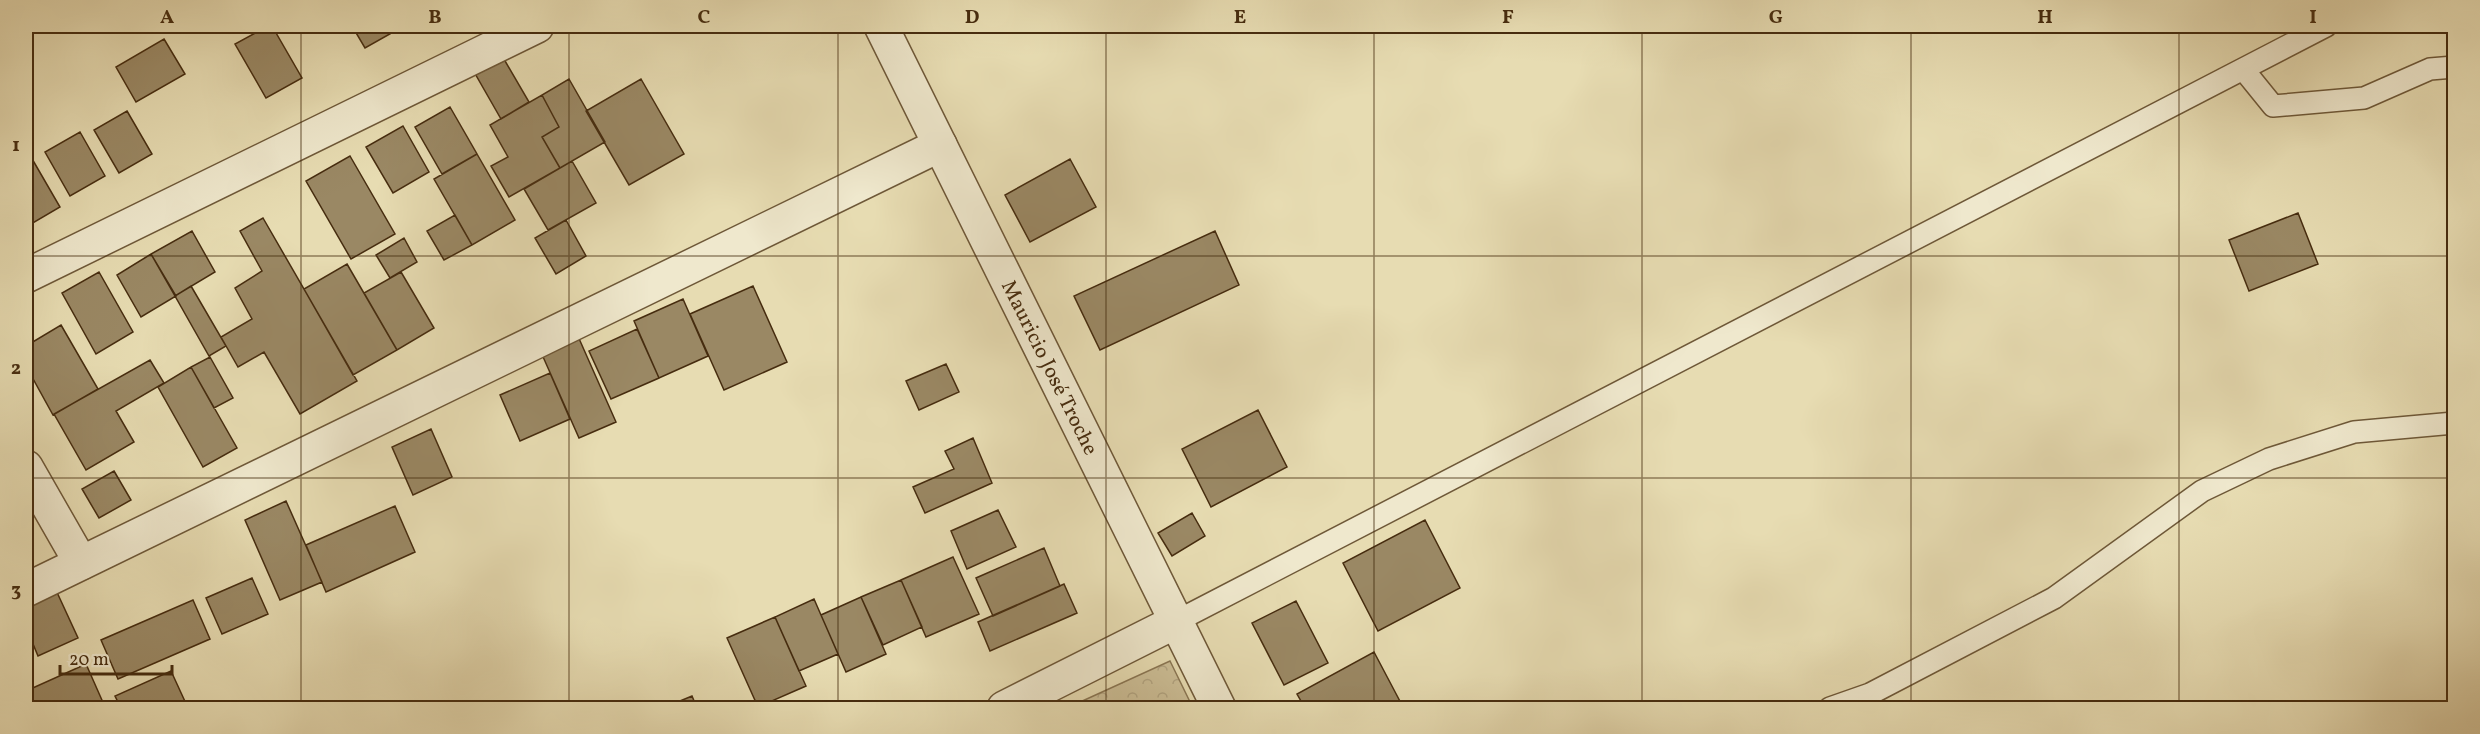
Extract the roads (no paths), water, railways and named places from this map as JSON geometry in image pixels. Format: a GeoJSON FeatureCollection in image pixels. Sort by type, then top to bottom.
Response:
{"type":"FeatureCollection","features":[{"type":"Feature","properties":{"kind":"street"},"geometry":{"type":"LineString","coordinates":[[26,276],[537,26]]}},
{"type":"Feature","properties":{"kind":"street","name":"Mauricio José Troche"},"geometry":{"type":"LineString","coordinates":[[881,26],[1219,708]]}},
{"type":"Feature","properties":{"kind":"street"},"geometry":{"type":"LineString","coordinates":[[26,590],[940,146]]}},
{"type":"Feature","properties":{"kind":"street"},"geometry":{"type":"LineString","coordinates":[[26,467],[81,563]]}},
{"type":"Feature","properties":{"kind":"street"},"geometry":{"type":"LineString","coordinates":[[1004,708],[1177,621]]}},
{"type":"Feature","properties":{"kind":"lane"},"geometry":{"type":"LineString","coordinates":[[1177,621],[2326,26]]}},
{"type":"Feature","properties":{"kind":"lane"},"geometry":{"type":"LineString","coordinates":[[2243,69],[2273,106],[2364,98],[2430,69],[2454,67]]}},
{"type":"Feature","properties":{"kind":"lane"},"geometry":{"type":"LineString","coordinates":[[1830,708],[1870,694],[2054,598],[2202,491],[2269,459],[2354,432],[2454,423]]}}]}
